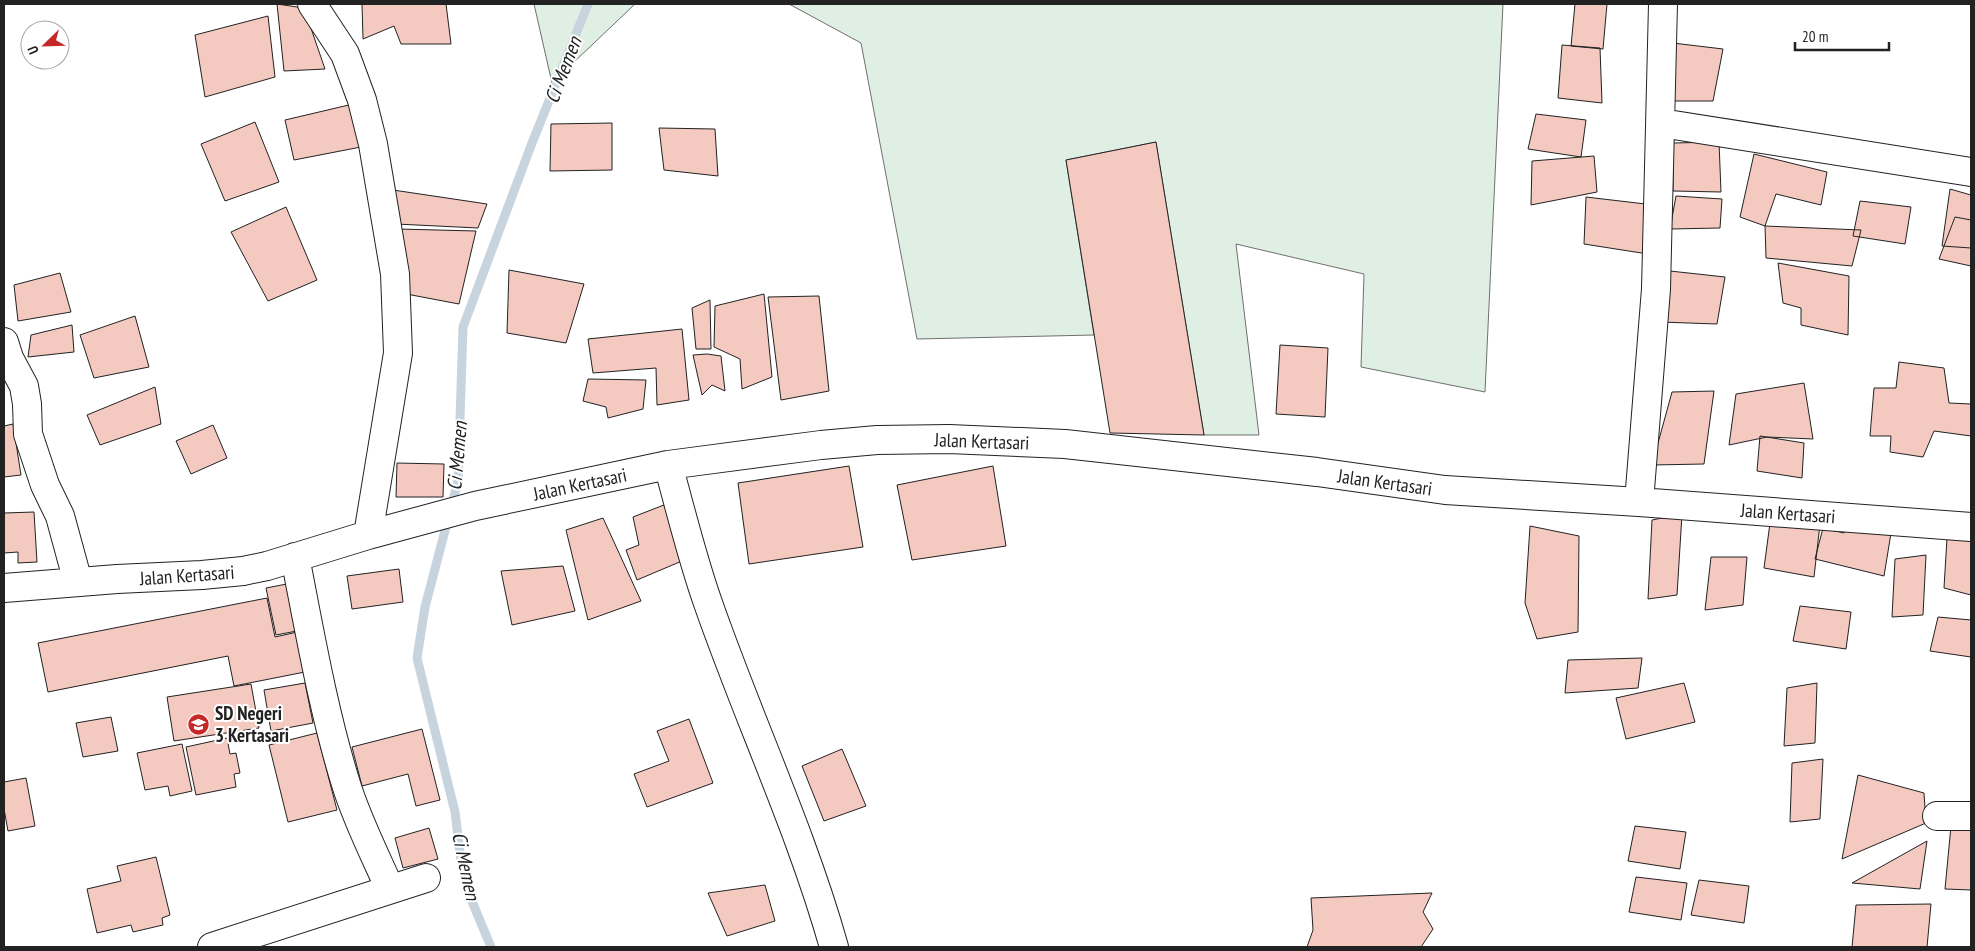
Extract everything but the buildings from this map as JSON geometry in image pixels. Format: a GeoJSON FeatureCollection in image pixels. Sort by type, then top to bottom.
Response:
{"type":"FeatureCollection","features":[{"type":"Feature","properties":{"kind":"street"},"geometry":{"type":"LineString","coordinates":[[312,4],[345,54],[362,100],[373,144],[395,274],[398,354],[368,535]]}},
{"type":"Feature","properties":{"kind":"street"},"geometry":{"type":"LineString","coordinates":[[1639,502],[1656,289],[1664,4]]}},
{"type":"Feature","properties":{"kind":"street"},"geometry":{"type":"LineString","coordinates":[[1660,123],[1971,172]]}},
{"type":"Feature","properties":{"kind":"street"},"geometry":{"type":"LineString","coordinates":[[4,342],[9,358],[24,386],[28,404],[28,434],[45,485],[60,516],[78,582]]}},
{"type":"Feature","properties":{"kind":"street","name":"Jalan Kertasari"},"geometry":{"type":"LineString","coordinates":[[4,588],[243,571],[267,566],[368,535],[475,506],[668,465],[821,445],[877,440],[949,439],[1065,444],[1308,471],[1445,490],[1639,502],[1971,527]]}},
{"type":"Feature","properties":{"kind":"street"},"geometry":{"type":"LineString","coordinates":[[668,465],[707,602],[825,916],[834,947]]}},
{"type":"Feature","properties":{"kind":"street"},"geometry":{"type":"LineString","coordinates":[[295,557],[330,730],[347,786],[390,889]]}},
{"type":"Feature","properties":{"kind":"street"},"geometry":{"type":"LineString","coordinates":[[1937,816],[1971,816]]}},
{"type":"Feature","properties":{"kind":"street"},"geometry":{"type":"LineString","coordinates":[[212,947],[426,878]]}},
{"type":"Feature","properties":{"kind":"green space"},"geometry":{"type":"Polygon","coordinates":[[[534,4],[635,4],[552,83],[534,4]]]}},
{"type":"Feature","properties":{"kind":"green space"},"geometry":{"type":"Polygon","coordinates":[[[789,4],[1503,4],[1485,392],[1361,367],[1364,274],[1236,244],[1259,435],[1204,435],[1156,142],[1066,160],[1094,335],[917,339],[861,43],[789,4]]]}},
{"type":"Feature","properties":{"kind":"waterway","name":"Ci Memen"},"geometry":{"type":"LineString","coordinates":[[491,947],[468,892],[461,861],[455,812],[417,658],[425,607],[458,481],[463,327],[532,143],[588,4]]}},
{"type":"Feature","properties":{"kind":"place","name":"SD Negeri 3 Kertasari"},"geometry":{"type":"Point","coordinates":[199,724]}}]}
